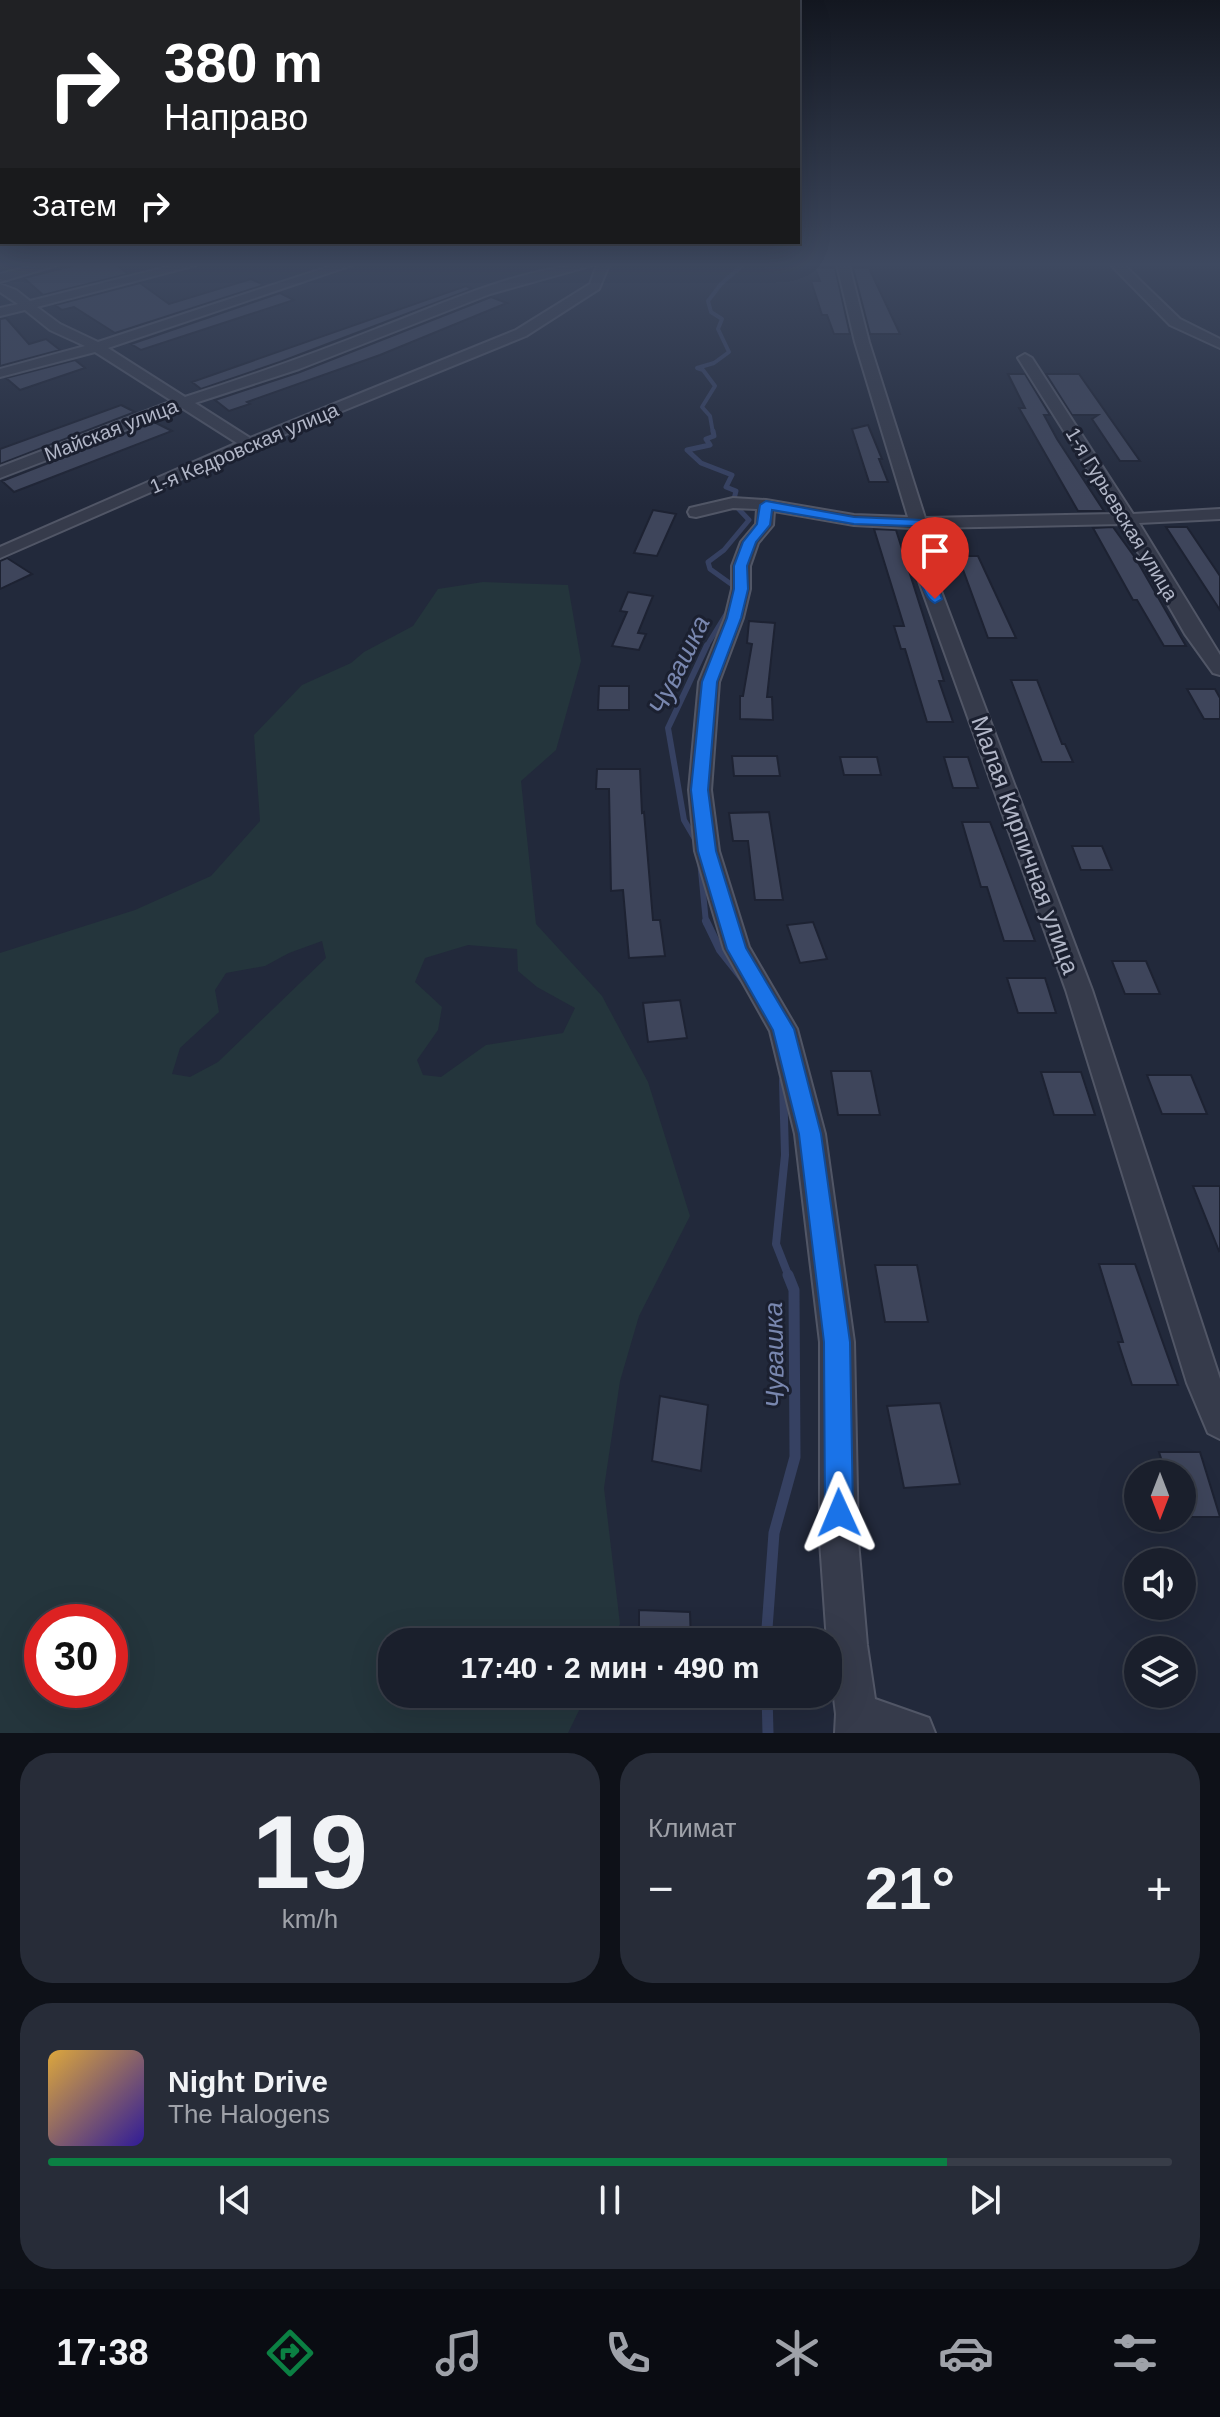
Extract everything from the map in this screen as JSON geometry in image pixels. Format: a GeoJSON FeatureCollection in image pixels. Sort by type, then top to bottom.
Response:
{"type":"FeatureCollection","features":[{"type":"Feature","properties":{"kind":"street"},"geometry":{"type":"LineString","coordinates":[[0,373],[100,346]]}},
{"type":"Feature","properties":{"kind":"street","name":"Майская улица"},"geometry":{"type":"LineString","coordinates":[[0,473],[181,403],[346,346]]}},
{"type":"Feature","properties":{"kind":"street","name":"1-я Кедровская улица"},"geometry":{"type":"LineString","coordinates":[[0,553],[249,444],[489,346]]}},
{"type":"Feature","properties":{"kind":"street","name":"Малая Кирпичная улица"},"geometry":{"type":"LineString","coordinates":[[863,346],[918,523],[924,570],[1079,990],[1204,1383],[1220,1421]]}},
{"type":"Feature","properties":{"kind":"street"},"geometry":{"type":"LineString","coordinates":[[97,347],[249,444]]}},
{"type":"Feature","properties":{"kind":"street","name":"1-я Гурьевская улица"},"geometry":{"type":"LineString","coordinates":[[1025,358],[1128,519],[1195,634],[1220,669]]}},
{"type":"Feature","properties":{"kind":"street"},"geometry":{"type":"LineString","coordinates":[[696,512],[733,503],[766,505],[854,520],[918,523],[1220,514]]}},
{"type":"Feature","properties":{"kind":"street"},"geometry":{"type":"LineString","coordinates":[[766,505],[764,525],[750,542],[741,566],[741,589],[734,618],[709,682],[700,790],[707,851],[737,949],[783,1029],[810,1134],[837,1342],[839,1541],[857,1724],[914,1733]]}},
{"type":"Feature","properties":{"kind":"shaded area"},"geometry":{"type":"Polygon","coordinates":[[[483,582],[568,585],[581,661],[556,750],[521,781],[536,924],[602,996],[648,1082],[690,1216],[639,1316],[620,1381],[604,1488],[620,1624],[618,1628],[378,1628],[378,1708],[580,1708],[568,1733],[0,1733],[0,953],[135,910],[211,876],[260,821],[254,735],[302,685],[351,663],[364,652],[413,626],[438,589],[483,582]],[[322,941],[265,966],[226,973],[215,990],[219,1012],[180,1048],[172,1074],[190,1077],[218,1062],[326,958],[322,941]],[[468,945],[425,958],[415,982],[442,1007],[438,1030],[417,1060],[423,1075],[441,1077],[486,1045],[563,1033],[575,1008],[537,987],[518,971],[517,949],[468,945]]]}},
{"type":"Feature","properties":{"kind":"building"},"geometry":{"type":"Polygon","coordinates":[[[0,346],[55,346],[60,350],[0,366],[0,346]]]}},
{"type":"Feature","properties":{"kind":"building"},"geometry":{"type":"Polygon","coordinates":[[[134,346],[154,346],[141,350],[134,346]]]}},
{"type":"Feature","properties":{"kind":"building"},"geometry":{"type":"Polygon","coordinates":[[[295,346],[322,346],[201,389],[192,382],[295,346]]]}},
{"type":"Feature","properties":{"kind":"building"},"geometry":{"type":"Polygon","coordinates":[[[367,346],[402,346],[229,411],[215,400],[367,346]]]}},
{"type":"Feature","properties":{"kind":"building"},"geometry":{"type":"Polygon","coordinates":[[[75,360],[85,368],[20,390],[6,378],[75,360]]]}},
{"type":"Feature","properties":{"kind":"building"},"geometry":{"type":"Polygon","coordinates":[[[1008,374],[1025,374],[1050,415],[1044,415],[1057,439],[1104,511],[1078,511],[1019,408],[1025,408],[1008,374]]]}},
{"type":"Feature","properties":{"kind":"building"},"geometry":{"type":"Polygon","coordinates":[[[1046,374],[1079,374],[1140,461],[1120,461],[1092,419],[1098,415],[1072,415],[1046,374]]]}},
{"type":"Feature","properties":{"kind":"building"},"geometry":{"type":"Polygon","coordinates":[[[121,405],[135,412],[0,464],[0,449],[121,405]]]}},
{"type":"Feature","properties":{"kind":"building"},"geometry":{"type":"Polygon","coordinates":[[[154,422],[172,431],[14,492],[2,481],[154,422]]]}},
{"type":"Feature","properties":{"kind":"building"},"geometry":{"type":"Polygon","coordinates":[[[868,425],[888,482],[869,482],[852,429],[868,425]]]}},
{"type":"Feature","properties":{"kind":"building"},"geometry":{"type":"Polygon","coordinates":[[[653,510],[676,514],[657,556],[634,553],[653,510]]]}},
{"type":"Feature","properties":{"kind":"building"},"geometry":{"type":"Polygon","coordinates":[[[1113,527],[1136,559],[1186,646],[1164,646],[1137,600],[1133,600],[1093,528],[1113,527]]]}},
{"type":"Feature","properties":{"kind":"building"},"geometry":{"type":"Polygon","coordinates":[[[1166,527],[1187,527],[1220,576],[1220,610],[1166,527]]]}},
{"type":"Feature","properties":{"kind":"building"},"geometry":{"type":"Polygon","coordinates":[[[874,529],[896,530],[944,681],[939,681],[953,722],[927,722],[905,649],[901,649],[894,626],[904,626],[874,529]]]}},
{"type":"Feature","properties":{"kind":"building"},"geometry":{"type":"Polygon","coordinates":[[[958,556],[978,556],[1016,638],[988,638],[958,556]]]}},
{"type":"Feature","properties":{"kind":"building"},"geometry":{"type":"Polygon","coordinates":[[[7,558],[32,574],[0,589],[0,561],[7,558]]]}},
{"type":"Feature","properties":{"kind":"building"},"geometry":{"type":"Polygon","coordinates":[[[628,592],[653,596],[638,633],[646,634],[639,650],[612,646],[627,612],[620,611],[628,592]]]}},
{"type":"Feature","properties":{"kind":"building"},"geometry":{"type":"Polygon","coordinates":[[[749,621],[775,623],[767,697],[772,697],[773,720],[740,719],[740,696],[743,696],[752,644],[747,643],[749,621]]]}},
{"type":"Feature","properties":{"kind":"building"},"geometry":{"type":"Polygon","coordinates":[[[1011,680],[1037,680],[1062,744],[1065,744],[1073,762],[1042,762],[1011,680]]]}},
{"type":"Feature","properties":{"kind":"building"},"geometry":{"type":"Polygon","coordinates":[[[599,686],[629,686],[629,710],[598,710],[599,686]]]}},
{"type":"Feature","properties":{"kind":"building"},"geometry":{"type":"Polygon","coordinates":[[[1187,689],[1215,689],[1220,698],[1220,719],[1204,719],[1187,689]]]}},
{"type":"Feature","properties":{"kind":"building"},"geometry":{"type":"Polygon","coordinates":[[[732,756],[777,756],[780,776],[734,776],[732,756]]]}},
{"type":"Feature","properties":{"kind":"building"},"geometry":{"type":"Polygon","coordinates":[[[840,757],[877,757],[881,775],[844,775],[840,757]]]}},
{"type":"Feature","properties":{"kind":"building"},"geometry":{"type":"Polygon","coordinates":[[[944,757],[968,757],[978,788],[953,788],[944,757]]]}},
{"type":"Feature","properties":{"kind":"building"},"geometry":{"type":"Polygon","coordinates":[[[597,769],[640,769],[653,920],[660,920],[665,956],[629,958],[623,890],[611,891],[609,789],[596,789],[597,769]]]}},
{"type":"Feature","properties":{"kind":"building"},"geometry":{"type":"Polygon","coordinates":[[[769,812],[783,900],[755,900],[748,841],[733,841],[729,813],[769,812]]]}},
{"type":"Feature","properties":{"kind":"building"},"geometry":{"type":"Polygon","coordinates":[[[962,822],[990,822],[1035,941],[1004,941],[987,887],[981,887],[962,822]]]}},
{"type":"Feature","properties":{"kind":"building"},"geometry":{"type":"Polygon","coordinates":[[[1072,846],[1102,846],[1112,870],[1081,870],[1072,846]]]}},
{"type":"Feature","properties":{"kind":"building"},"geometry":{"type":"Polygon","coordinates":[[[813,922],[827,959],[800,963],[787,925],[813,922]]]}},
{"type":"Feature","properties":{"kind":"building"},"geometry":{"type":"Polygon","coordinates":[[[1112,961],[1146,961],[1160,994],[1125,994],[1112,961]]]}},
{"type":"Feature","properties":{"kind":"building"},"geometry":{"type":"Polygon","coordinates":[[[1007,978],[1045,978],[1056,1013],[1018,1013],[1007,978]]]}},
{"type":"Feature","properties":{"kind":"building"},"geometry":{"type":"Polygon","coordinates":[[[680,1000],[687,1038],[648,1042],[643,1003],[680,1000]]]}},
{"type":"Feature","properties":{"kind":"building"},"geometry":{"type":"Polygon","coordinates":[[[831,1071],[871,1071],[880,1115],[838,1115],[831,1071]]]}},
{"type":"Feature","properties":{"kind":"building"},"geometry":{"type":"Polygon","coordinates":[[[1041,1072],[1081,1072],[1095,1115],[1054,1115],[1041,1072]]]}},
{"type":"Feature","properties":{"kind":"building"},"geometry":{"type":"Polygon","coordinates":[[[1147,1075],[1191,1075],[1207,1114],[1162,1114],[1147,1075]]]}},
{"type":"Feature","properties":{"kind":"building"},"geometry":{"type":"Polygon","coordinates":[[[1193,1186],[1220,1186],[1219,1251],[1193,1186]]]}},
{"type":"Feature","properties":{"kind":"building"},"geometry":{"type":"Polygon","coordinates":[[[1099,1264],[1135,1264],[1178,1385],[1132,1385],[1118,1342],[1123,1342],[1099,1264]]]}},
{"type":"Feature","properties":{"kind":"building"},"geometry":{"type":"Polygon","coordinates":[[[875,1265],[917,1265],[928,1322],[885,1322],[875,1265]]]}},
{"type":"Feature","properties":{"kind":"building"},"geometry":{"type":"Polygon","coordinates":[[[660,1396],[708,1405],[701,1471],[652,1461],[660,1396]]]}},
{"type":"Feature","properties":{"kind":"building"},"geometry":{"type":"Polygon","coordinates":[[[940,1403],[960,1484],[904,1488],[887,1406],[940,1403]]]}},
{"type":"Feature","properties":{"kind":"building"},"geometry":{"type":"Polygon","coordinates":[[[1159,1452],[1200,1452],[1220,1517],[1196,1517],[1196,1460],[1162,1460],[1159,1452]]]}},
{"type":"Feature","properties":{"kind":"building"},"geometry":{"type":"Polygon","coordinates":[[[639,1610],[690,1612],[691,1628],[639,1628],[639,1610]]]}},
{"type":"Feature","properties":{"kind":"waterway","name":"Чувашка"},"geometry":{"type":"LineString","coordinates":[[713,433],[710,416],[702,407],[715,386],[703,370],[697,368],[714,363],[729,352],[726,346]]}},
{"type":"Feature","properties":{"kind":"waterway","name":"Чувашка"},"geometry":{"type":"LineString","coordinates":[[713,431],[714,436],[706,439],[710,445],[687,450],[701,463],[732,475],[726,487],[736,491],[733,503],[749,520],[724,550],[708,562],[710,569],[738,589]]}},
{"type":"Feature","properties":{"kind":"waterway","name":"Чувашка"},"geometry":{"type":"LineString","coordinates":[[706,647],[731,606]]}},
{"type":"Feature","properties":{"kind":"waterway","name":"Чувашка"},"geometry":{"type":"LineString","coordinates":[[698,844],[684,820],[668,728],[706,647]]}},
{"type":"Feature","properties":{"kind":"waterway","name":"Чувашка"},"geometry":{"type":"LineString","coordinates":[[700,860],[706,923]]}},
{"type":"Feature","properties":{"kind":"waterway","name":"Чувашка"},"geometry":{"type":"LineString","coordinates":[[706,921],[720,950],[743,979]]}},
{"type":"Feature","properties":{"kind":"waterway","name":"Чувашка"},"geometry":{"type":"LineString","coordinates":[[783,1081],[785,1155],[776,1244],[789,1277]]}},
{"type":"Feature","properties":{"kind":"waterway","name":"Чувашка"},"geometry":{"type":"LineString","coordinates":[[767,1628],[774,1533],[795,1457],[794,1290],[788,1275]]}},
{"type":"Feature","properties":{"kind":"waterway","name":"Чувашка"},"geometry":{"type":"LineString","coordinates":[[767,1708],[768,1733]]}},
{"type":"Feature","properties":{"kind":"route"},"geometry":{"type":"LineString","coordinates":[[839,1513],[837,1342],[810,1134],[783,1029],[737,949],[707,851],[700,790],[702,737],[709,682],[734,618],[741,589],[741,566],[750,542],[764,525],[766,505],[854,520],[918,523],[924,570],[935,599]]}}]}
